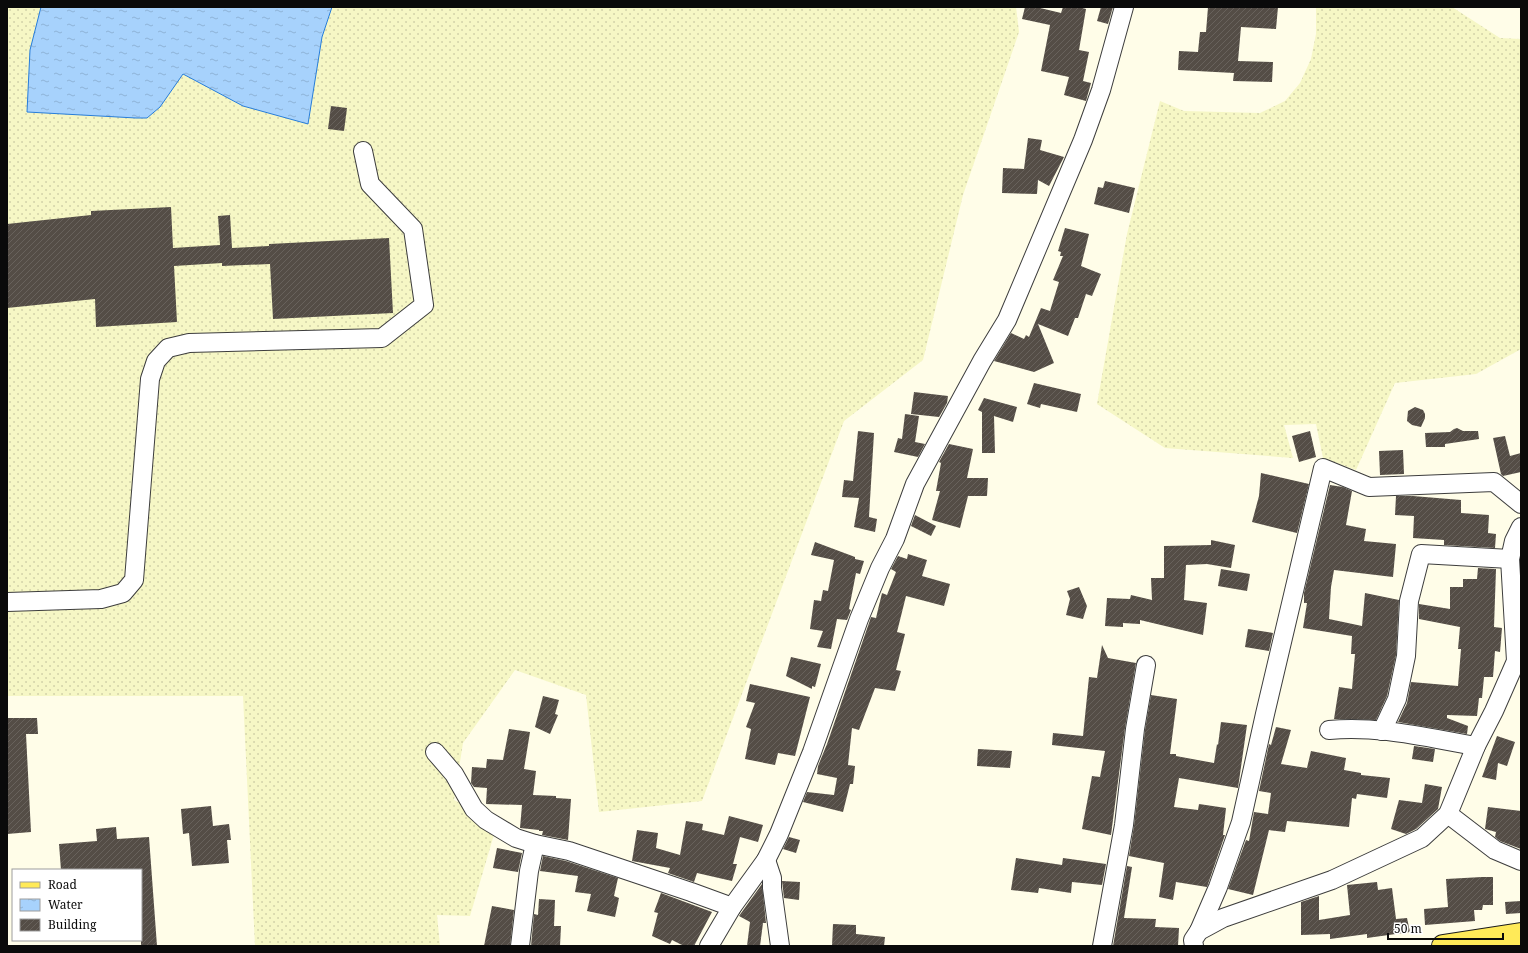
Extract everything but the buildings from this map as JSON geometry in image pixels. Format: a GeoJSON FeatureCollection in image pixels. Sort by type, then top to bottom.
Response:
{"type":"FeatureCollection","features":[{"type":"Feature","properties":{"kind":"main road"},"geometry":{"type":"LineString","coordinates":[[1443,946],[1521,934]]}},
{"type":"Feature","properties":{"kind":"street"},"geometry":{"type":"LineString","coordinates":[[709,946],[732,907],[766,860],[779,834],[809,759],[859,619],[880,568],[895,539],[915,484],[982,361],[1007,320],[1083,140],[1102,90],[1124,7]]}},
{"type":"Feature","properties":{"kind":"street"},"geometry":{"type":"LineString","coordinates":[[7,602],[101,599],[123,593],[134,580],[150,379],[156,361],[168,348],[189,343],[382,338],[424,305],[413,229],[370,184],[363,151]]}},
{"type":"Feature","properties":{"kind":"street"},"geometry":{"type":"LineString","coordinates":[[1196,939],[1218,887],[1241,822],[1264,714],[1323,468],[1369,487],[1494,482],[1521,504]]}},
{"type":"Feature","properties":{"kind":"street"},"geometry":{"type":"LineString","coordinates":[[1196,939],[1223,918],[1332,880],[1422,838],[1448,814],[1476,746],[1494,711],[1516,661],[1510,559],[1514,541],[1521,527]]}},
{"type":"Feature","properties":{"kind":"street"},"geometry":{"type":"LineString","coordinates":[[1382,731],[1397,699],[1406,656],[1409,601],[1421,554],[1510,559]]}},
{"type":"Feature","properties":{"kind":"street"},"geometry":{"type":"LineString","coordinates":[[1102,946],[1124,825],[1135,729],[1146,665]]}},
{"type":"Feature","properties":{"kind":"street"},"geometry":{"type":"LineString","coordinates":[[1329,730],[1352,728],[1382,731],[1476,746]]}},
{"type":"Feature","properties":{"kind":"street"},"geometry":{"type":"LineString","coordinates":[[435,752],[454,774],[474,809],[486,820],[516,838],[576,853],[684,889],[732,907]]}},
{"type":"Feature","properties":{"kind":"street"},"geometry":{"type":"LineString","coordinates":[[1448,814],[1495,850],[1521,861]]}},
{"type":"Feature","properties":{"kind":"street"},"geometry":{"type":"LineString","coordinates":[[520,946],[529,871],[536,844]]}},
{"type":"Feature","properties":{"kind":"street"},"geometry":{"type":"LineString","coordinates":[[766,860],[772,878],[780,946]]}},
{"type":"Feature","properties":{"kind":"green space"},"geometry":{"type":"Polygon","coordinates":[[[7,7],[1016,7],[1019,32],[963,195],[923,360],[844,421],[702,801],[599,812],[586,695],[515,670],[463,743],[454,800],[498,821],[470,916],[437,915],[440,946],[255,946],[243,696],[7,696],[7,7]]]}},
{"type":"Feature","properties":{"kind":"green space"},"geometry":{"type":"Polygon","coordinates":[[[1316,7],[1452,7],[1500,38],[1521,39],[1521,349],[1476,374],[1395,383],[1356,470],[1323,458],[1316,424],[1284,425],[1293,458],[1165,448],[1097,404],[1127,234],[1160,101],[1184,111],[1260,113],[1285,101],[1300,83],[1311,59],[1316,34],[1316,7]]]}},
{"type":"Feature","properties":{"kind":"water"},"geometry":{"type":"Polygon","coordinates":[[[41,7],[332,7],[322,37],[308,124],[243,106],[183,74],[160,107],[147,118],[27,112],[30,50],[41,7]]]}}]}
